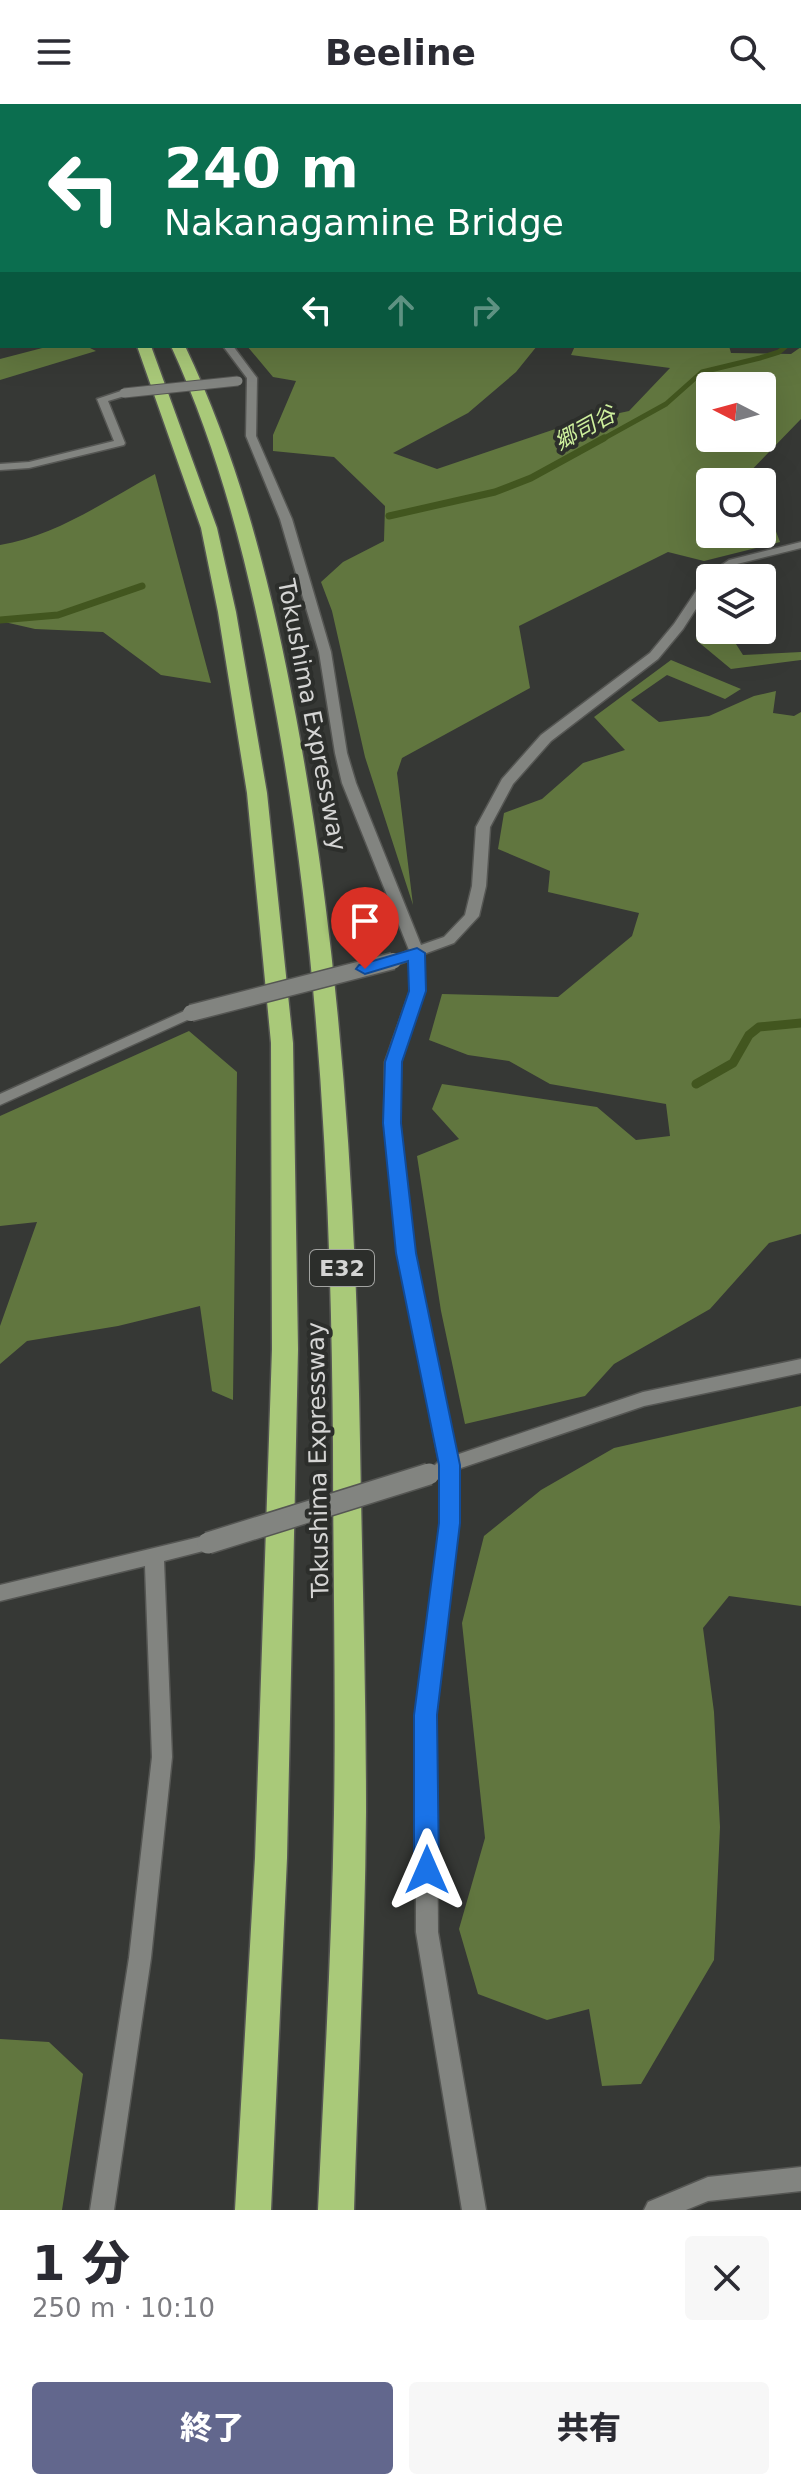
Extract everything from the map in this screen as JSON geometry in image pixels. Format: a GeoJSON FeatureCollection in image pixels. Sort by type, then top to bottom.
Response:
{"type":"FeatureCollection","features":[{"type":"Feature","properties":{"kind":"highway","name":"Tokushima Expressway"},"geometry":{"type":"LineString","coordinates":[[145,348],[209,528],[227,612],[257,793],[282,1043],[285,1349],[271,1858],[253,2210]]}},
{"type":"Feature","properties":{"kind":"highway","name":"Tokushima Expressway"},"geometry":{"type":"LineString","coordinates":[[179,348],[218,444],[244,523],[265,607],[303,798],[332,1033],[346,1350],[349,1858],[336,2210]]}},
{"type":"Feature","properties":{"kind":"street"},"geometry":{"type":"LineString","coordinates":[[230,348],[252,378],[251,436],[286,519],[325,652],[341,753],[349,783],[417,953],[417,991],[393,1062],[392,1123],[406,1253],[449,1465],[449,1523],[426,1715],[427,1932],[474,2210]]}},
{"type":"Feature","properties":{"kind":"street"},"geometry":{"type":"LineString","coordinates":[[0,467],[29,465],[120,443],[102,399],[124,393],[252,378]]}},
{"type":"Feature","properties":{"kind":"street"},"geometry":{"type":"LineString","coordinates":[[730,564],[801,545]]}},
{"type":"Feature","properties":{"kind":"street"},"geometry":{"type":"LineString","coordinates":[[0,1100],[191,1013],[393,961],[449,940],[472,916],[479,886],[483,827],[507,782],[546,738],[654,656],[696,600]]}},
{"type":"Feature","properties":{"kind":"street"},"geometry":{"type":"LineString","coordinates":[[0,1593],[208,1543],[429,1474],[643,1399],[801,1366]]}},
{"type":"Feature","properties":{"kind":"street"},"geometry":{"type":"LineString","coordinates":[[102,2210],[140,1958],[162,1757],[154,1557]]}},
{"type":"Feature","properties":{"kind":"street"},"geometry":{"type":"LineString","coordinates":[[656,2210],[708,2189],[801,2179]]}},
{"type":"Feature","properties":{"kind":"green space"},"geometry":{"type":"Polygon","coordinates":[[[42,348],[90,348],[96,351],[0,380],[0,359],[42,348]]]}},
{"type":"Feature","properties":{"kind":"green space"},"geometry":{"type":"Polygon","coordinates":[[[249,348],[535,348],[516,372],[468,413],[393,453],[437,469],[573,423],[629,411],[670,368],[571,355],[574,348],[730,348],[731,353],[791,354],[801,348],[801,419],[776,445],[776,372],[696,372],[696,452],[769,452],[754,468],[696,468],[696,548],[756,548],[704,561],[668,552],[519,626],[530,688],[402,758],[397,773],[413,905],[365,757],[332,611],[321,582],[343,562],[384,541],[385,506],[334,457],[273,451],[273,435],[296,381],[273,377],[249,348]]]}},
{"type":"Feature","properties":{"kind":"green space"},"geometry":{"type":"Polygon","coordinates":[[[155,474],[211,683],[161,675],[103,632],[35,629],[0,621],[0,545],[60,526],[155,474]]]}},
{"type":"Feature","properties":{"kind":"green space"},"geometry":{"type":"Polygon","coordinates":[[[701,644],[736,644],[743,655],[801,652],[801,660],[731,669],[701,644]]]}},
{"type":"Feature","properties":{"kind":"green space"},"geometry":{"type":"Polygon","coordinates":[[[671,660],[741,689],[725,699],[667,675],[631,700],[659,722],[709,716],[754,696],[776,691],[773,713],[794,716],[801,712],[801,1234],[769,1243],[710,1309],[614,1364],[585,1396],[465,1424],[441,1311],[417,1156],[459,1139],[432,1109],[442,1084],[597,1107],[636,1140],[670,1136],[666,1104],[550,1084],[509,1061],[468,1055],[429,1040],[442,994],[558,997],[632,936],[639,913],[548,892],[550,871],[498,849],[504,813],[542,799],[583,763],[625,750],[594,717],[671,660]]]}},
{"type":"Feature","properties":{"kind":"green space"},"geometry":{"type":"Polygon","coordinates":[[[189,1031],[237,1072],[233,1400],[212,1391],[200,1306],[118,1326],[27,1341],[0,1364],[0,1326],[37,1222],[0,1226],[0,1116],[189,1031]]]}},
{"type":"Feature","properties":{"kind":"green space"},"geometry":{"type":"Polygon","coordinates":[[[801,1406],[801,1606],[729,1596],[703,1628],[714,1712],[720,1827],[714,1960],[641,2084],[602,2086],[589,2009],[547,2020],[478,1994],[459,1929],[485,1838],[462,1623],[484,1536],[541,1490],[614,1448],[801,1406]]]}},
{"type":"Feature","properties":{"kind":"green space"},"geometry":{"type":"Polygon","coordinates":[[[0,2039],[49,2042],[83,2074],[62,2210],[0,2210],[0,2039]]]}},
{"type":"Feature","properties":{"kind":"waterway","name":"郷司谷"},"geometry":{"type":"LineString","coordinates":[[601,440],[666,404],[702,372],[760,358],[784,348]]}},
{"type":"Feature","properties":{"kind":"waterway","name":"郷司谷"},"geometry":{"type":"LineString","coordinates":[[389,516],[495,492],[531,478],[604,438]]}},
{"type":"Feature","properties":{"kind":"waterway","name":"郷司谷"},"geometry":{"type":"LineString","coordinates":[[0,620],[58,615],[142,586]]}},
{"type":"Feature","properties":{"kind":"waterway"},"geometry":{"type":"LineString","coordinates":[[696,1084],[733,1063],[749,1035],[759,1027],[801,1023]]}},
{"type":"Feature","properties":{"kind":"route"},"geometry":{"type":"LineString","coordinates":[[365,969],[417,953],[417,991],[393,1062],[392,1123],[406,1253],[449,1465],[449,1523],[426,1715],[427,1870]]}}]}
